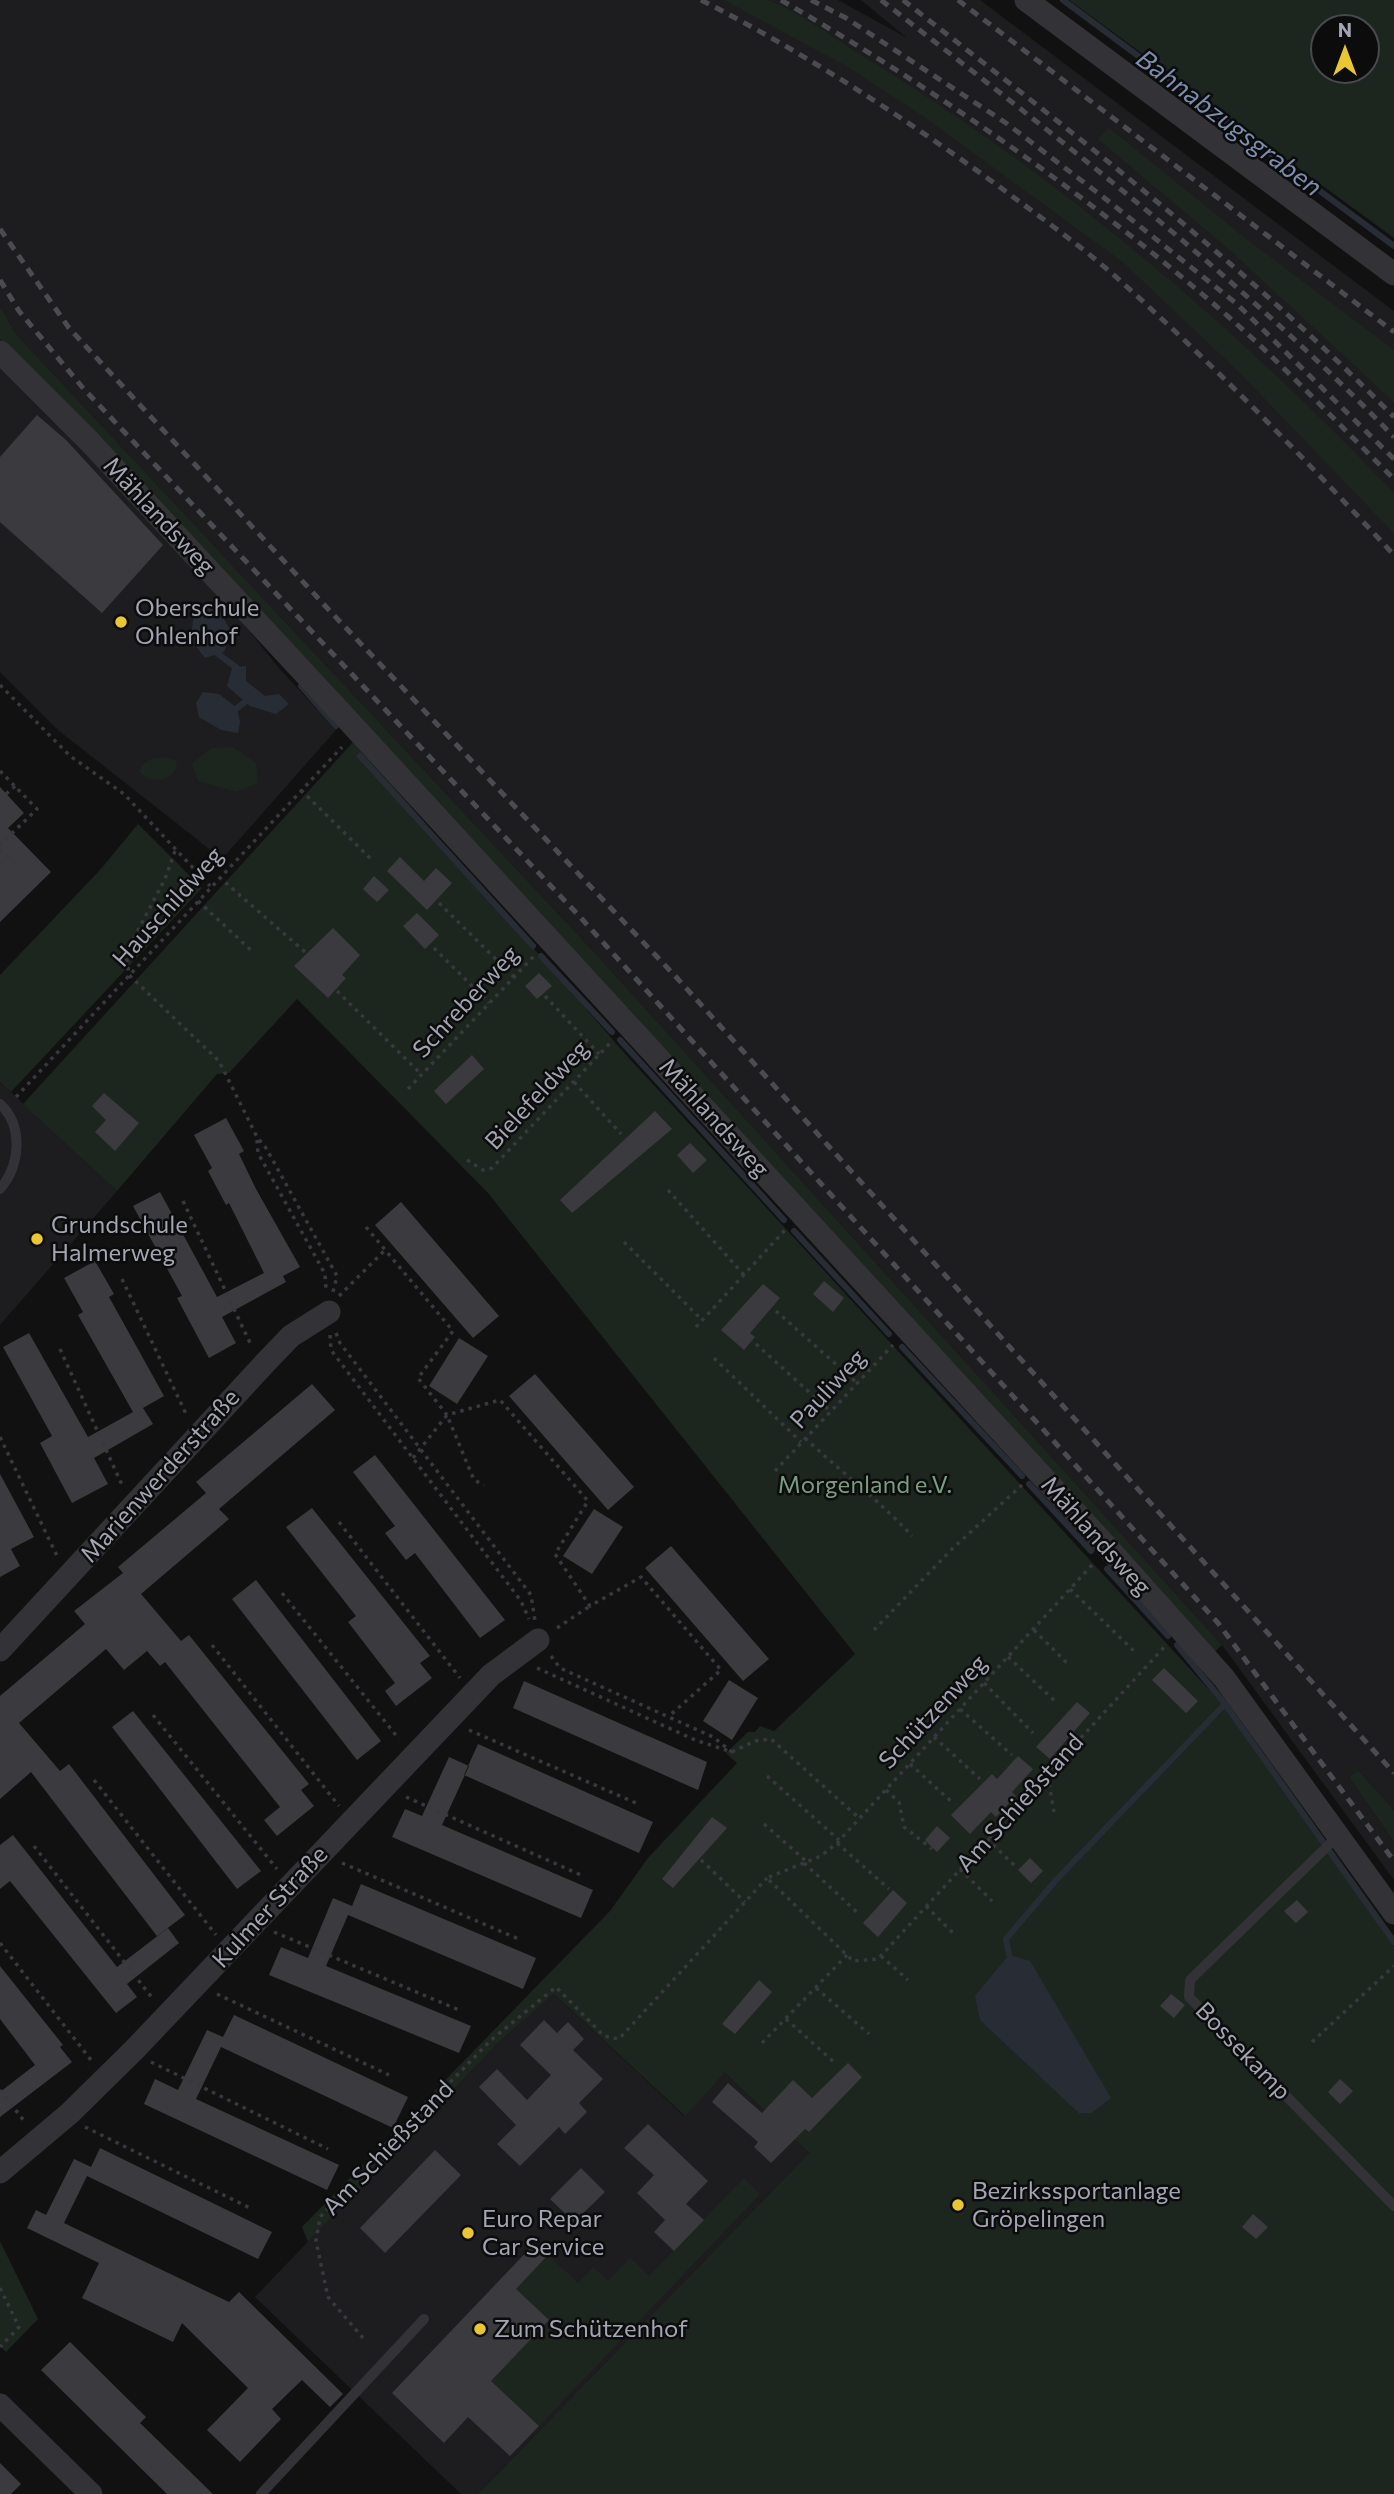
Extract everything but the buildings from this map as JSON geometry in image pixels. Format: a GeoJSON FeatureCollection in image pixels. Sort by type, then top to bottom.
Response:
{"type":"FeatureCollection","features":[{"type":"Feature","properties":{"kind":"street"},"geometry":{"type":"LineString","coordinates":[[1026,0],[1394,274]]}},
{"type":"Feature","properties":{"kind":"street","name":"Mählandsweg"},"geometry":{"type":"LineString","coordinates":[[0,352],[89,440],[1108,1548],[1231,1688],[1394,1913]]}},
{"type":"Feature","properties":{"kind":"street","name":"Marienwerderstraße"},"geometry":{"type":"LineString","coordinates":[[0,1650],[291,1336],[329,1312]]}},
{"type":"Feature","properties":{"kind":"street","name":"Kulmer Straße"},"geometry":{"type":"LineString","coordinates":[[0,2172],[69,2113],[134,2050],[491,1675],[546,1635]]}},
{"type":"Feature","properties":{"kind":"street"},"geometry":{"type":"LineString","coordinates":[[0,2405],[91,2494]]}},
{"type":"Feature","properties":{"kind":"lane"},"geometry":{"type":"LineString","coordinates":[[0,1189],[18,1156],[14,1129],[2,1107]]}},
{"type":"Feature","properties":{"kind":"lane","name":"Bossekamp"},"geometry":{"type":"LineString","coordinates":[[1338,1836],[1190,1980],[1189,1997],[1394,2206]]}},
{"type":"Feature","properties":{"kind":"lane"},"geometry":{"type":"LineString","coordinates":[[261,2494],[424,2319]]}},
{"type":"Feature","properties":{"kind":"path"},"geometry":{"type":"LineString","coordinates":[[0,685],[70,756],[124,794],[211,886]]}},
{"type":"Feature","properties":{"kind":"path","name":"Hauschildweg"},"geometry":{"type":"LineString","coordinates":[[2,1107],[357,730]]}},
{"type":"Feature","properties":{"kind":"path"},"geometry":{"type":"LineString","coordinates":[[0,771],[37,809],[0,847],[8,857],[0,864]]}},
{"type":"Feature","properties":{"kind":"path"},"geometry":{"type":"LineString","coordinates":[[6,794],[15,786]]}},
{"type":"Feature","properties":{"kind":"path"},"geometry":{"type":"LineString","coordinates":[[300,790],[373,861]]}},
{"type":"Feature","properties":{"kind":"path"},"geometry":{"type":"LineString","coordinates":[[175,850],[165,879],[126,953],[129,975],[219,1061],[257,1138],[266,1149],[337,1276],[329,1312],[340,1343],[531,1595],[560,1668],[713,1737],[732,1752]]}},
{"type":"Feature","properties":{"kind":"path"},"geometry":{"type":"LineString","coordinates":[[218,877],[305,952]]}},
{"type":"Feature","properties":{"kind":"path"},"geometry":{"type":"LineString","coordinates":[[198,901],[254,953]]}},
{"type":"Feature","properties":{"kind":"path"},"geometry":{"type":"LineString","coordinates":[[439,904],[514,977]]}},
{"type":"Feature","properties":{"kind":"path","name":"Schreberweg"},"geometry":{"type":"LineString","coordinates":[[408,1088],[549,939]]}},
{"type":"Feature","properties":{"kind":"path"},"geometry":{"type":"LineString","coordinates":[[434,948],[489,1003]]}},
{"type":"Feature","properties":{"kind":"path"},"geometry":{"type":"LineString","coordinates":[[337,991],[421,1074]]}},
{"type":"Feature","properties":{"kind":"path"},"geometry":{"type":"LineString","coordinates":[[545,996],[599,1055]]}},
{"type":"Feature","properties":{"kind":"path","name":"Bielefeldweg"},"geometry":{"type":"LineString","coordinates":[[467,1160],[483,1170],[492,1168],[628,1024]]}},
{"type":"Feature","properties":{"kind":"path"},"geometry":{"type":"LineString","coordinates":[[574,1082],[621,1134]]}},
{"type":"Feature","properties":{"kind":"path"},"geometry":{"type":"LineString","coordinates":[[257,1138],[258,1153],[325,1274],[331,1350],[546,1635]]}},
{"type":"Feature","properties":{"kind":"path"},"geometry":{"type":"LineString","coordinates":[[667,1190],[744,1275]]}},
{"type":"Feature","properties":{"kind":"path"},"geometry":{"type":"LineString","coordinates":[[183,1201],[251,1345],[266,1362]]}},
{"type":"Feature","properties":{"kind":"path"},"geometry":{"type":"LineString","coordinates":[[696,1327],[801,1213]]}},
{"type":"Feature","properties":{"kind":"path"},"geometry":{"type":"LineString","coordinates":[[366,1227],[453,1331],[418,1378],[447,1415],[474,1480],[484,1485]]}},
{"type":"Feature","properties":{"kind":"path"},"geometry":{"type":"LineString","coordinates":[[625,1242],[702,1320]]}},
{"type":"Feature","properties":{"kind":"path"},"geometry":{"type":"LineString","coordinates":[[329,1312],[345,1286],[385,1250]]}},
{"type":"Feature","properties":{"kind":"path"},"geometry":{"type":"LineString","coordinates":[[122,1279],[186,1415],[200,1432]]}},
{"type":"Feature","properties":{"kind":"path"},"geometry":{"type":"LineString","coordinates":[[776,1311],[857,1383]]}},
{"type":"Feature","properties":{"kind":"path","name":"Pauliweg"},"geometry":{"type":"LineString","coordinates":[[775,1471],[907,1330]]}},
{"type":"Feature","properties":{"kind":"path"},"geometry":{"type":"LineString","coordinates":[[756,1344],[831,1411]]}},
{"type":"Feature","properties":{"kind":"path"},"geometry":{"type":"LineString","coordinates":[[60,1349],[119,1483],[136,1504]]}},
{"type":"Feature","properties":{"kind":"path"},"geometry":{"type":"LineString","coordinates":[[714,1358],[803,1440],[854,1484],[881,1503],[912,1536]]}},
{"type":"Feature","properties":{"kind":"path"},"geometry":{"type":"LineString","coordinates":[[413,1458],[447,1415],[500,1400],[588,1502],[555,1554],[590,1605]]}},
{"type":"Feature","properties":{"kind":"path"},"geometry":{"type":"LineString","coordinates":[[0,1437],[53,1552],[69,1576]]}},
{"type":"Feature","properties":{"kind":"path"},"geometry":{"type":"LineString","coordinates":[[874,1630],[952,1549],[1037,1471]]}},
{"type":"Feature","properties":{"kind":"path"},"geometry":{"type":"LineString","coordinates":[[339,1522],[474,1692]]}},
{"type":"Feature","properties":{"kind":"path","name":"Schützenweg"},"geometry":{"type":"LineString","coordinates":[[555,1987],[604,2036],[619,2039],[767,1878],[821,1856],[838,1842],[1108,1548]]}},
{"type":"Feature","properties":{"kind":"path"},"geometry":{"type":"LineString","coordinates":[[546,1635],[590,1605],[641,1577],[721,1670],[667,1717]]}},
{"type":"Feature","properties":{"kind":"path"},"geometry":{"type":"LineString","coordinates":[[1070,1590],[1135,1652]]}},
{"type":"Feature","properties":{"kind":"path"},"geometry":{"type":"LineString","coordinates":[[282,1593],[413,1757]]}},
{"type":"Feature","properties":{"kind":"path"},"geometry":{"type":"LineString","coordinates":[[1033,1629],[1067,1663]]}},
{"type":"Feature","properties":{"kind":"path","name":"Am Schießstand"},"geometry":{"type":"LineString","coordinates":[[881,1956],[1162,1648],[1183,1633]]}},
{"type":"Feature","properties":{"kind":"path"},"geometry":{"type":"LineString","coordinates":[[212,1645],[337,1804],[354,1819]]}},
{"type":"Feature","properties":{"kind":"path"},"geometry":{"type":"LineString","coordinates":[[517,1655],[546,1674],[695,1740],[732,1752],[755,1741],[771,1739],[859,1818]]}},
{"type":"Feature","properties":{"kind":"path"},"geometry":{"type":"LineString","coordinates":[[1008,1657],[1057,1703]]}},
{"type":"Feature","properties":{"kind":"path"},"geometry":{"type":"LineString","coordinates":[[984,1683],[1033,1733]]}},
{"type":"Feature","properties":{"kind":"path"},"geometry":{"type":"LineString","coordinates":[[960,1709],[1012,1755]]}},
{"type":"Feature","properties":{"kind":"path"},"geometry":{"type":"LineString","coordinates":[[153,1715],[291,1885]]}},
{"type":"Feature","properties":{"kind":"path"},"geometry":{"type":"LineString","coordinates":[[447,1720],[636,1803]]}},
{"type":"Feature","properties":{"kind":"path"},"geometry":{"type":"LineString","coordinates":[[934,1737],[980,1779]]}},
{"type":"Feature","properties":{"kind":"path"},"geometry":{"type":"LineString","coordinates":[[910,1764],[954,1804]]}},
{"type":"Feature","properties":{"kind":"path"},"geometry":{"type":"LineString","coordinates":[[767,1776],[889,1889]]}},
{"type":"Feature","properties":{"kind":"path"},"geometry":{"type":"LineString","coordinates":[[1043,1778],[1049,1783],[1054,1812]]}},
{"type":"Feature","properties":{"kind":"path"},"geometry":{"type":"LineString","coordinates":[[94,1780],[229,1951]]}},
{"type":"Feature","properties":{"kind":"path"},"geometry":{"type":"LineString","coordinates":[[385,1786],[581,1875]]}},
{"type":"Feature","properties":{"kind":"path"},"geometry":{"type":"LineString","coordinates":[[885,1790],[899,1802],[904,1827],[932,1849]]}},
{"type":"Feature","properties":{"kind":"path"},"geometry":{"type":"LineString","coordinates":[[764,1824],[859,1914]]}},
{"type":"Feature","properties":{"kind":"path"},"geometry":{"type":"LineString","coordinates":[[987,1839],[1016,1867]]}},
{"type":"Feature","properties":{"kind":"path"},"geometry":{"type":"LineString","coordinates":[[34,1846],[168,2015]]}},
{"type":"Feature","properties":{"kind":"path"},"geometry":{"type":"LineString","coordinates":[[321,1853],[522,1940]]}},
{"type":"Feature","properties":{"kind":"path"},"geometry":{"type":"LineString","coordinates":[[701,1860],[746,1903]]}},
{"type":"Feature","properties":{"kind":"path"},"geometry":{"type":"LineString","coordinates":[[960,1869],[992,1901]]}},
{"type":"Feature","properties":{"kind":"path"},"geometry":{"type":"LineString","coordinates":[[767,1878],[853,1961],[881,1956],[908,1980]]}},
{"type":"Feature","properties":{"kind":"path"},"geometry":{"type":"LineString","coordinates":[[926,1906],[956,1936]]}},
{"type":"Feature","properties":{"kind":"path"},"geometry":{"type":"LineString","coordinates":[[259,1920],[277,1934],[459,2010]]}},
{"type":"Feature","properties":{"kind":"path"},"geometry":{"type":"LineString","coordinates":[[0,1943],[106,2078]]}},
{"type":"Feature","properties":{"kind":"path"},"geometry":{"type":"LineString","coordinates":[[762,2043],[847,1955]]}},
{"type":"Feature","properties":{"kind":"path"},"geometry":{"type":"LineString","coordinates":[[1312,2042],[1394,1966]]}},
{"type":"Feature","properties":{"kind":"path"},"geometry":{"type":"LineString","coordinates":[[200,1982],[214,1993],[389,2075]]}},
{"type":"Feature","properties":{"kind":"path","name":"Am Schießstand"},"geometry":{"type":"LineString","coordinates":[[363,2338],[328,2297],[316,2241],[320,2217],[490,2041],[555,1987]]}},
{"type":"Feature","properties":{"kind":"path"},"geometry":{"type":"LineString","coordinates":[[816,1988],[869,2034]]}},
{"type":"Feature","properties":{"kind":"path"},"geometry":{"type":"LineString","coordinates":[[786,2019],[835,2063]]}},
{"type":"Feature","properties":{"kind":"path"},"geometry":{"type":"LineString","coordinates":[[134,2050],[148,2061],[328,2150]]}},
{"type":"Feature","properties":{"kind":"path"},"geometry":{"type":"LineString","coordinates":[[0,2090],[41,2138]]}},
{"type":"Feature","properties":{"kind":"path"},"geometry":{"type":"LineString","coordinates":[[69,2113],[82,2125],[253,2209]]}},
{"type":"Feature","properties":{"kind":"path"},"geometry":{"type":"LineString","coordinates":[[0,2288],[19,2327],[0,2347]]}},
{"type":"Feature","properties":{"kind":"shaded area"},"geometry":{"type":"Polygon","coordinates":[[[0,0],[838,0],[907,38],[861,0],[980,0],[1394,311],[1394,1810],[1358,1770],[1349,1777],[1394,1842],[1394,1880],[1222,1645],[596,954],[16,334],[0,306],[0,0]]]}},
{"type":"Feature","properties":{"kind":"shaded area","name":"Oberschule Ohlenhof"},"geometry":{"type":"Polygon","coordinates":[[[0,362],[207,578],[278,667],[336,730],[222,859],[58,730],[0,672],[0,362]]]}},
{"type":"Feature","properties":{"kind":"shaded area"},"geometry":{"type":"Polygon","coordinates":[[[205,602],[217,607],[232,633],[224,652],[205,658],[191,640],[193,619],[205,602]]]}},
{"type":"Feature","properties":{"kind":"shaded area"},"geometry":{"type":"Polygon","coordinates":[[[246,666],[246,681],[265,696],[279,694],[289,704],[276,714],[250,706],[227,686],[232,668],[246,666]]]}},
{"type":"Feature","properties":{"kind":"shaded area"},"geometry":{"type":"Polygon","coordinates":[[[203,692],[219,694],[237,708],[240,722],[238,733],[221,730],[199,717],[196,703],[203,692]]]}},
{"type":"Feature","properties":{"kind":"shaded area","name":"Grundschule Halmerweg"},"geometry":{"type":"Polygon","coordinates":[[[0,1082],[117,1191],[0,1325],[0,1082]]]}},
{"type":"Feature","properties":{"kind":"shaded area"},"geometry":{"type":"Polygon","coordinates":[[[1009,1955],[1030,1961],[1111,2098],[1091,2113],[1079,2113],[980,2020],[975,1996],[1009,1955]]]}},
{"type":"Feature","properties":{"kind":"shaded area"},"geometry":{"type":"Polygon","coordinates":[[[554,1994],[684,2116],[725,2073],[809,2153],[478,2494],[461,2494],[255,2297],[500,2041],[554,1994]]]}},
{"type":"Feature","properties":{"kind":"green space"},"geometry":{"type":"Polygon","coordinates":[[[724,0],[766,0],[799,15],[1003,149],[1140,255],[1271,370],[1394,493],[1394,533],[1241,374],[1124,263],[923,116],[848,67],[724,0]]]}},
{"type":"Feature","properties":{"kind":"green space"},"geometry":{"type":"Polygon","coordinates":[[[1069,0],[1394,0],[1394,238],[1069,0]]]}},
{"type":"Feature","properties":{"kind":"green space"},"geometry":{"type":"Polygon","coordinates":[[[1109,128],[1245,238],[1394,350],[1394,402],[1230,250],[1098,139],[1109,128]]]}},
{"type":"Feature","properties":{"kind":"green space"},"geometry":{"type":"Polygon","coordinates":[[[0,306],[16,334],[596,954],[1222,1645],[1212,1654],[0,339],[0,306]]]}},
{"type":"Feature","properties":{"kind":"green space","name":"Morgenland e.V."},"geometry":{"type":"Polygon","coordinates":[[[354,741],[627,1056],[1224,1706],[1268,1759],[1394,1936],[1394,2494],[478,2494],[809,2153],[725,2073],[685,2116],[554,1994],[500,2041],[308,2242],[302,2227],[610,1911],[648,1858],[737,1763],[726,1753],[748,1732],[755,1732],[760,1726],[774,1731],[855,1654],[488,1193],[297,999],[229,1073],[217,1074],[117,1191],[23,1104],[354,741]]]}},
{"type":"Feature","properties":{"kind":"green space"},"geometry":{"type":"Polygon","coordinates":[[[233,747],[256,763],[258,783],[236,792],[198,781],[192,763],[212,748],[233,747]]]}},
{"type":"Feature","properties":{"kind":"green space"},"geometry":{"type":"Polygon","coordinates":[[[165,757],[177,761],[176,768],[168,777],[162,780],[150,779],[139,771],[149,760],[165,757]]]}},
{"type":"Feature","properties":{"kind":"green space"},"geometry":{"type":"Polygon","coordinates":[[[138,824],[202,888],[11,1092],[0,1082],[0,975],[100,870],[138,824]]]}},
{"type":"Feature","properties":{"kind":"green space"},"geometry":{"type":"Polygon","coordinates":[[[1358,1770],[1394,1810],[1394,1842],[1349,1777],[1358,1770]]]}},
{"type":"Feature","properties":{"kind":"green space"},"geometry":{"type":"Polygon","coordinates":[[[744,2178],[760,2194],[539,2426],[491,2381],[516,2289],[548,2255],[578,2283],[593,2267],[608,2281],[630,2258],[649,2276],[744,2178]]]}},
{"type":"Feature","properties":{"kind":"green space"},"geometry":{"type":"Polygon","coordinates":[[[0,2241],[38,2319],[6,2352],[0,2346],[0,2241]]]}},
{"type":"Feature","properties":{"kind":"waterway","name":"Bahnabzugsgraben"},"geometry":{"type":"LineString","coordinates":[[1063,0],[1394,246]]}},
{"type":"Feature","properties":{"kind":"waterway"},"geometry":{"type":"LineString","coordinates":[[218,654],[237,668]]}},
{"type":"Feature","properties":{"kind":"waterway"},"geometry":{"type":"LineString","coordinates":[[301,686],[336,726]]}},
{"type":"Feature","properties":{"kind":"waterway"},"geometry":{"type":"LineString","coordinates":[[237,708],[245,702]]}},
{"type":"Feature","properties":{"kind":"waterway"},"geometry":{"type":"LineString","coordinates":[[360,756],[533,946]]}},
{"type":"Feature","properties":{"kind":"waterway"},"geometry":{"type":"LineString","coordinates":[[541,956],[612,1032]]}},
{"type":"Feature","properties":{"kind":"waterway"},"geometry":{"type":"LineString","coordinates":[[620,1040],[784,1220]]}},
{"type":"Feature","properties":{"kind":"waterway"},"geometry":{"type":"LineString","coordinates":[[794,1231],[889,1334]]}},
{"type":"Feature","properties":{"kind":"waterway"},"geometry":{"type":"LineString","coordinates":[[902,1347],[1022,1476]]}},
{"type":"Feature","properties":{"kind":"waterway"},"geometry":{"type":"LineString","coordinates":[[1029,1484],[1091,1551]]}},
{"type":"Feature","properties":{"kind":"waterway"},"geometry":{"type":"LineString","coordinates":[[1107,1569],[1168,1636]]}},
{"type":"Feature","properties":{"kind":"waterway"},"geometry":{"type":"LineString","coordinates":[[1177,1645],[1225,1704],[1323,1842]]}},
{"type":"Feature","properties":{"kind":"waterway"},"geometry":{"type":"LineString","coordinates":[[1009,1955],[1006,1939],[1057,1879],[1225,1704]]}},
{"type":"Feature","properties":{"kind":"waterway"},"geometry":{"type":"LineString","coordinates":[[1330,1852],[1394,1942]]}},
{"type":"Feature","properties":{"kind":"railway"},"geometry":{"type":"LineString","coordinates":[[701,0],[816,64],[926,135],[1079,246],[1111,272],[1229,384],[1394,555]]}},
{"type":"Feature","properties":{"kind":"railway"},"geometry":{"type":"LineString","coordinates":[[781,0],[953,107],[1118,226],[1245,332],[1394,479]]}},
{"type":"Feature","properties":{"kind":"railway"},"geometry":{"type":"LineString","coordinates":[[811,0],[846,18],[1006,123],[1107,200],[1237,304],[1394,459]]}},
{"type":"Feature","properties":{"kind":"railway"},"geometry":{"type":"LineString","coordinates":[[881,0],[1080,156],[1210,264],[1334,377],[1394,437]]}},
{"type":"Feature","properties":{"kind":"railway"},"geometry":{"type":"LineString","coordinates":[[903,0],[1156,201],[1278,306],[1394,417]]}},
{"type":"Feature","properties":{"kind":"railway"},"geometry":{"type":"LineString","coordinates":[[958,0],[1394,332]]}},
{"type":"Feature","properties":{"kind":"railway"},"geometry":{"type":"LineString","coordinates":[[0,229],[69,328],[329,610],[677,978],[1394,1773]]}},
{"type":"Feature","properties":{"kind":"railway"},"geometry":{"type":"LineString","coordinates":[[0,280],[19,311],[83,388],[581,918],[1218,1623],[1394,1861]]}},
{"type":"Feature","properties":{"kind":"place","name":"Oberschule Ohlenhof"},"geometry":{"type":"Point","coordinates":[121,622]}},
{"type":"Feature","properties":{"kind":"place","name":"Grundschule Halmerweg"},"geometry":{"type":"Point","coordinates":[37,1239]}},
{"type":"Feature","properties":{"kind":"place","name":"Bezirkssportanlage Gröpelingen"},"geometry":{"type":"Point","coordinates":[958,2205]}},
{"type":"Feature","properties":{"kind":"place","name":"Euro Repar Car Service"},"geometry":{"type":"Point","coordinates":[468,2233]}},
{"type":"Feature","properties":{"kind":"place","name":"Zum Schützenhof"},"geometry":{"type":"Point","coordinates":[480,2329]}}]}
